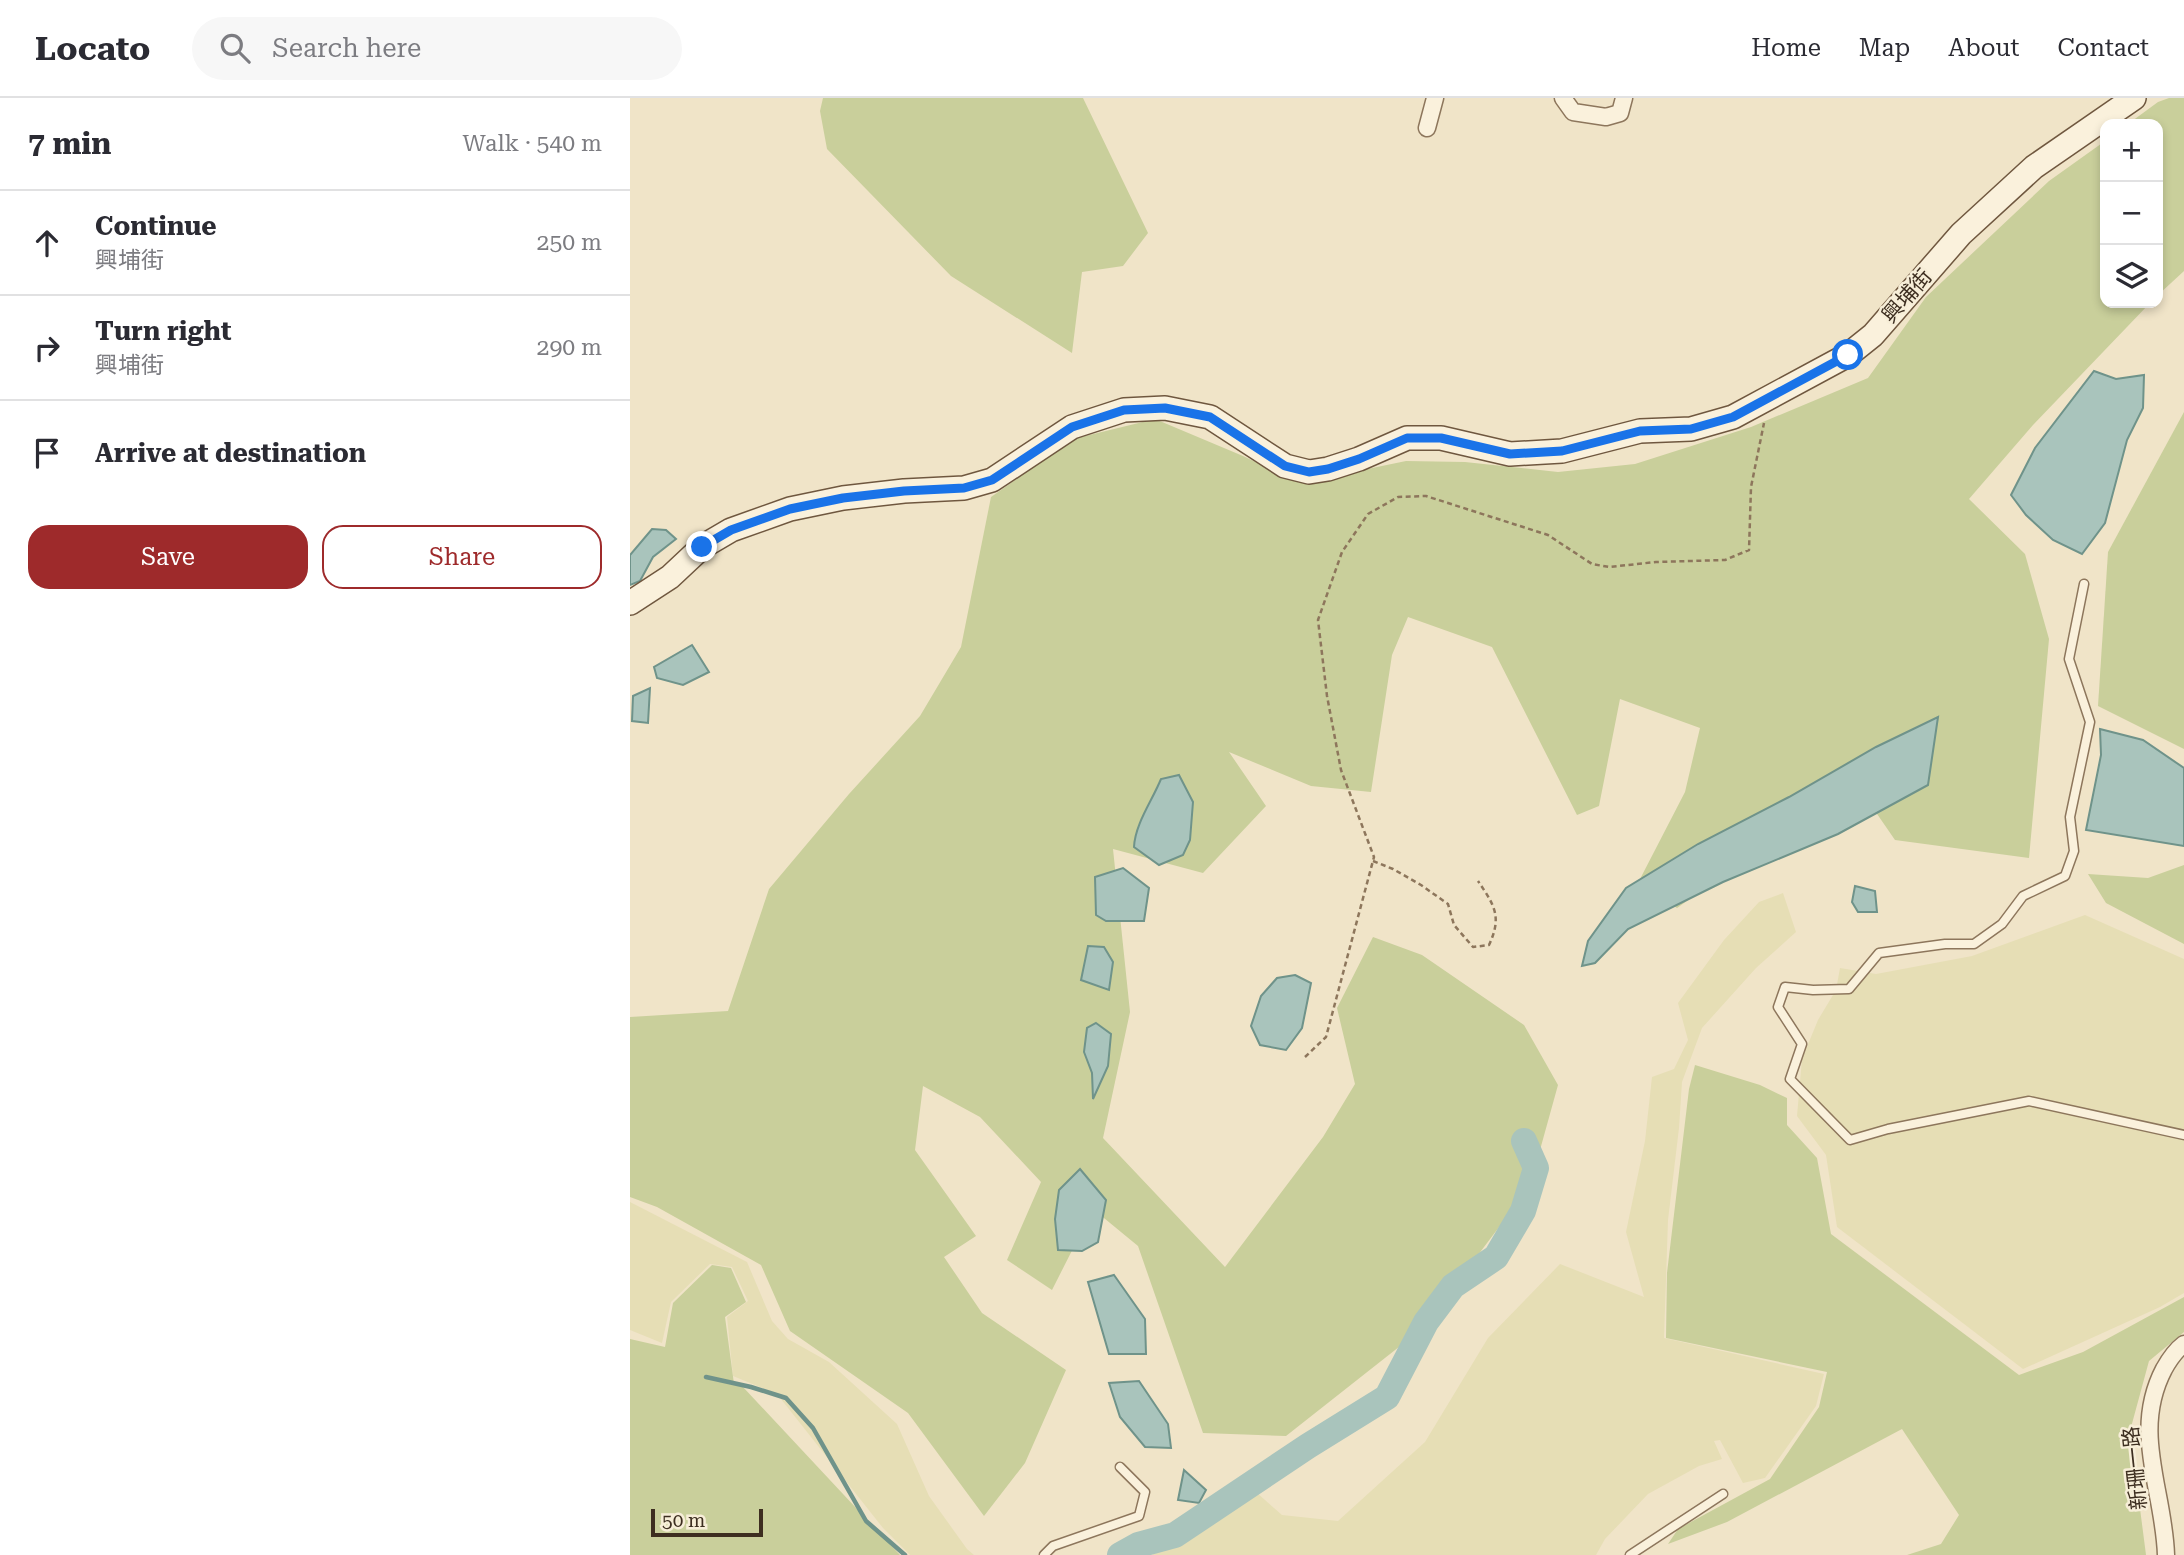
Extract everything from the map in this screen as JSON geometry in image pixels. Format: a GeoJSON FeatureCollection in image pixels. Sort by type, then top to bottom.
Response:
{"type":"FeatureCollection","features":[{"type":"Feature","properties":{"kind":"street"},"geometry":{"type":"LineString","coordinates":[[1427,128],[1435,98]]}},
{"type":"Feature","properties":{"kind":"street"},"geometry":{"type":"LineString","coordinates":[[1563,98],[1573,112],[1606,117],[1620,113],[1624,98]]}},
{"type":"Feature","properties":{"kind":"street","name":"興埔街"},"geometry":{"type":"LineString","coordinates":[[630,603],[670,577],[702,547],[731,530],[790,509],[843,498],[964,488],[992,480],[1072,427],[1124,410],[1165,408],[1210,417],[1285,466],[1309,472],[1359,459],[1407,438],[1441,438],[1510,454],[1562,451],[1640,431],[1691,429],[1733,417],[1848,355],[1865,342],[1961,234],[2025,176],[2134,98]]}},
{"type":"Feature","properties":{"kind":"street","name":"新珊一路"},"geometry":{"type":"LineString","coordinates":[[2166,1555],[2150,1451],[2150,1405],[2168,1362],[2184,1344]]}},
{"type":"Feature","properties":{"kind":"lane"},"geometry":{"type":"LineString","coordinates":[[2084,584],[2069,659],[2075,684],[2090,722],[2070,817],[2074,851],[2065,876],[2023,896],[2002,924],[1974,944],[1945,944],[1879,953],[1849,989],[1785,987],[1778,1007],[1802,1044],[1790,1079],[1850,1140],[1888,1129],[2029,1101],[2184,1135]]}},
{"type":"Feature","properties":{"kind":"lane"},"geometry":{"type":"LineString","coordinates":[[1044,1555],[1053,1546],[1139,1516],[1145,1492],[1120,1467]]}},
{"type":"Feature","properties":{"kind":"lane"},"geometry":{"type":"LineString","coordinates":[[1630,1555],[1723,1494]]}},
{"type":"Feature","properties":{"kind":"path"},"geometry":{"type":"LineString","coordinates":[[1305,1056],[1326,1037],[1374,857],[1341,770],[1327,696],[1318,620],[1342,552],[1368,514],[1398,497],[1426,496],[1548,535],[1592,564],[1609,567],[1656,562],[1725,560],[1749,550],[1751,487],[1769,398]]}},
{"type":"Feature","properties":{"kind":"path"},"geometry":{"type":"LineString","coordinates":[[1373,861],[1421,885],[1448,904],[1454,925],[1473,947],[1489,945],[1497,927],[1492,902],[1478,881]]}},
{"type":"Feature","properties":{"kind":"shaded area"},"geometry":{"type":"Polygon","coordinates":[[[1783,893],[1796,932],[1756,968],[1702,1028],[1682,1082],[1668,1220],[1664,1338],[1824,1374],[1816,1406],[1765,1478],[1743,1483],[1720,1440],[1714,1441],[1722,1459],[1699,1466],[1648,1494],[1605,1539],[1596,1555],[1152,1555],[1210,1524],[1256,1492],[1282,1515],[1338,1521],[1425,1442],[1488,1338],[1560,1264],[1644,1297],[1626,1232],[1645,1141],[1652,1077],[1674,1069],[1688,1040],[1678,1003],[1724,940],[1759,902],[1783,893]]]}},
{"type":"Feature","properties":{"kind":"shaded area"},"geometry":{"type":"Polygon","coordinates":[[[2085,915],[2184,959],[2184,1293],[2160,1307],[2023,1369],[1837,1227],[1826,1155],[1797,1116],[1802,1059],[1818,1020],[1836,990],[1840,968],[1876,974],[1972,956],[2085,915]]]}},
{"type":"Feature","properties":{"kind":"shaded area"},"geometry":{"type":"Polygon","coordinates":[[[630,1202],[747,1262],[772,1321],[788,1339],[829,1362],[897,1424],[929,1496],[974,1555],[910,1555],[883,1528],[777,1394],[733,1376],[727,1317],[748,1301],[732,1267],[710,1264],[671,1302],[662,1343],[630,1330],[630,1202]]]}},
{"type":"Feature","properties":{"kind":"green space"},"geometry":{"type":"Polygon","coordinates":[[[823,98],[1083,98],[1148,233],[1123,266],[1082,272],[1072,353],[951,276],[827,149],[820,111],[823,98]]]}},
{"type":"Feature","properties":{"kind":"green space"},"geometry":{"type":"Polygon","coordinates":[[[2169,98],[2184,98],[2184,271],[2163,290],[2163,119],[2135,119],[2158,102],[2169,98]]]}},
{"type":"Feature","properties":{"kind":"green space"},"geometry":{"type":"Polygon","coordinates":[[[2100,145],[2100,308],[2145,308],[2033,425],[1969,499],[2025,554],[2049,639],[2029,858],[1895,840],[1855,782],[1677,908],[1639,881],[1685,792],[1700,728],[1620,699],[1599,806],[1577,815],[1492,647],[1408,617],[1392,655],[1371,792],[1311,786],[1229,752],[1266,806],[1203,873],[1113,849],[1130,1012],[1103,1138],[1225,1267],[1323,1137],[1355,1084],[1337,1008],[1373,937],[1422,955],[1524,1025],[1558,1085],[1530,1186],[1423,1328],[1286,1436],[1203,1433],[1138,1246],[1093,1209],[1052,1290],[1007,1260],[1041,1182],[980,1117],[923,1086],[915,1150],[976,1236],[944,1257],[982,1313],[1066,1370],[1025,1463],[984,1516],[908,1413],[790,1331],[761,1265],[657,1207],[630,1197],[630,1017],[728,1011],[769,889],[849,794],[920,716],[961,647],[991,497],[1073,439],[1155,419],[1300,483],[1406,461],[1465,462],[1558,472],[1635,464],[1751,427],[1868,378],[1926,297],[2049,181],[2100,145]]]}},
{"type":"Feature","properties":{"kind":"green space"},"geometry":{"type":"Polygon","coordinates":[[[2184,412],[2184,749],[2098,706],[2108,552],[2184,412]]]}},
{"type":"Feature","properties":{"kind":"green space"},"geometry":{"type":"Polygon","coordinates":[[[2184,865],[2184,944],[2106,903],[2088,874],[2148,878],[2184,865]]]}},
{"type":"Feature","properties":{"kind":"green space"},"geometry":{"type":"Polygon","coordinates":[[[1695,1065],[1760,1085],[1787,1098],[1787,1125],[1817,1158],[1831,1234],[2019,1375],[2083,1352],[2184,1297],[2184,1332],[2149,1361],[2130,1431],[2146,1555],[1907,1555],[1941,1544],[1959,1515],[1902,1429],[1727,1522],[1668,1544],[1678,1529],[1770,1479],[1819,1407],[1827,1372],[1666,1338],[1667,1273],[1689,1089],[1695,1065]]]}},
{"type":"Feature","properties":{"kind":"green space"},"geometry":{"type":"Polygon","coordinates":[[[712,1265],[731,1268],[746,1302],[725,1317],[734,1384],[743,1387],[900,1555],[630,1555],[630,1339],[665,1347],[673,1303],[712,1265]]]}},
{"type":"Feature","properties":{"kind":"water"},"geometry":{"type":"Polygon","coordinates":[[[2094,371],[2116,379],[2144,375],[2143,408],[2127,440],[2105,523],[2082,554],[2053,540],[2026,515],[2011,495],[2035,448],[2094,371]]]}},
{"type":"Feature","properties":{"kind":"water"},"geometry":{"type":"Polygon","coordinates":[[[652,529],[666,530],[676,539],[653,557],[640,581],[630,585],[630,555],[652,529]]]}},
{"type":"Feature","properties":{"kind":"water"},"geometry":{"type":"Polygon","coordinates":[[[692,645],[709,672],[683,685],[657,678],[654,667],[692,645]]]}},
{"type":"Feature","properties":{"kind":"water"},"geometry":{"type":"Polygon","coordinates":[[[650,688],[648,723],[632,721],[633,696],[650,688]]]}},
{"type":"Feature","properties":{"kind":"water"},"geometry":{"type":"Polygon","coordinates":[[[1938,717],[1928,785],[1838,834],[1723,882],[1628,929],[1595,963],[1582,966],[1588,941],[1626,888],[1698,844],[1789,797],[1876,747],[1938,717]]]}},
{"type":"Feature","properties":{"kind":"water"},"geometry":{"type":"Polygon","coordinates":[[[2100,729],[2143,740],[2184,768],[2184,846],[2086,830],[2101,755],[2100,729]]]}},
{"type":"Feature","properties":{"kind":"water"},"geometry":{"type":"Polygon","coordinates":[[[1179,775],[1193,802],[1190,840],[1183,855],[1159,865],[1134,847],[1135,838],[1161,779],[1179,775]]]}},
{"type":"Feature","properties":{"kind":"water"},"geometry":{"type":"Polygon","coordinates":[[[1123,868],[1149,888],[1144,921],[1106,921],[1096,915],[1095,877],[1123,868]]]}},
{"type":"Feature","properties":{"kind":"water"},"geometry":{"type":"Polygon","coordinates":[[[1855,886],[1875,891],[1877,912],[1858,912],[1852,902],[1855,886]]]}},
{"type":"Feature","properties":{"kind":"water"},"geometry":{"type":"Polygon","coordinates":[[[1088,946],[1104,947],[1113,962],[1109,990],[1081,980],[1088,946]]]}},
{"type":"Feature","properties":{"kind":"water"},"geometry":{"type":"Polygon","coordinates":[[[1295,975],[1311,983],[1302,1028],[1286,1050],[1260,1045],[1251,1026],[1261,996],[1277,978],[1295,975]]]}},
{"type":"Feature","properties":{"kind":"water"},"geometry":{"type":"Polygon","coordinates":[[[1096,1023],[1111,1034],[1108,1066],[1093,1099],[1092,1073],[1084,1052],[1087,1028],[1096,1023]]]}},
{"type":"Feature","properties":{"kind":"water"},"geometry":{"type":"Polygon","coordinates":[[[1080,1169],[1106,1200],[1098,1242],[1082,1251],[1058,1250],[1055,1219],[1059,1190],[1080,1169]]]}},
{"type":"Feature","properties":{"kind":"water"},"geometry":{"type":"Polygon","coordinates":[[[1114,1275],[1145,1319],[1146,1354],[1109,1354],[1088,1282],[1114,1275]]]}},
{"type":"Feature","properties":{"kind":"water"},"geometry":{"type":"Polygon","coordinates":[[[1139,1381],[1168,1424],[1171,1448],[1145,1447],[1120,1417],[1109,1383],[1139,1381]]]}},
{"type":"Feature","properties":{"kind":"water"},"geometry":{"type":"Polygon","coordinates":[[[1184,1470],[1206,1490],[1199,1503],[1178,1500],[1184,1470]]]}},
{"type":"Feature","properties":{"kind":"waterway"},"geometry":{"type":"LineString","coordinates":[[1120,1555],[1138,1545],[1175,1535],[1387,1397],[1426,1322],[1453,1286],[1496,1257],[1523,1211],[1536,1168],[1524,1141]]}},
{"type":"Feature","properties":{"kind":"waterway"},"geometry":{"type":"LineString","coordinates":[[706,1377],[786,1398],[813,1428],[866,1521],[905,1555]]}},
{"type":"Feature","properties":{"kind":"route"},"geometry":{"type":"LineString","coordinates":[[702,547],[731,530],[790,509],[843,498],[964,488],[992,480],[1072,427],[1124,410],[1165,408],[1210,417],[1285,466],[1309,472],[1359,459],[1407,438],[1441,438],[1510,454],[1562,451],[1640,431],[1691,429],[1733,417],[1848,355]]}}]}
